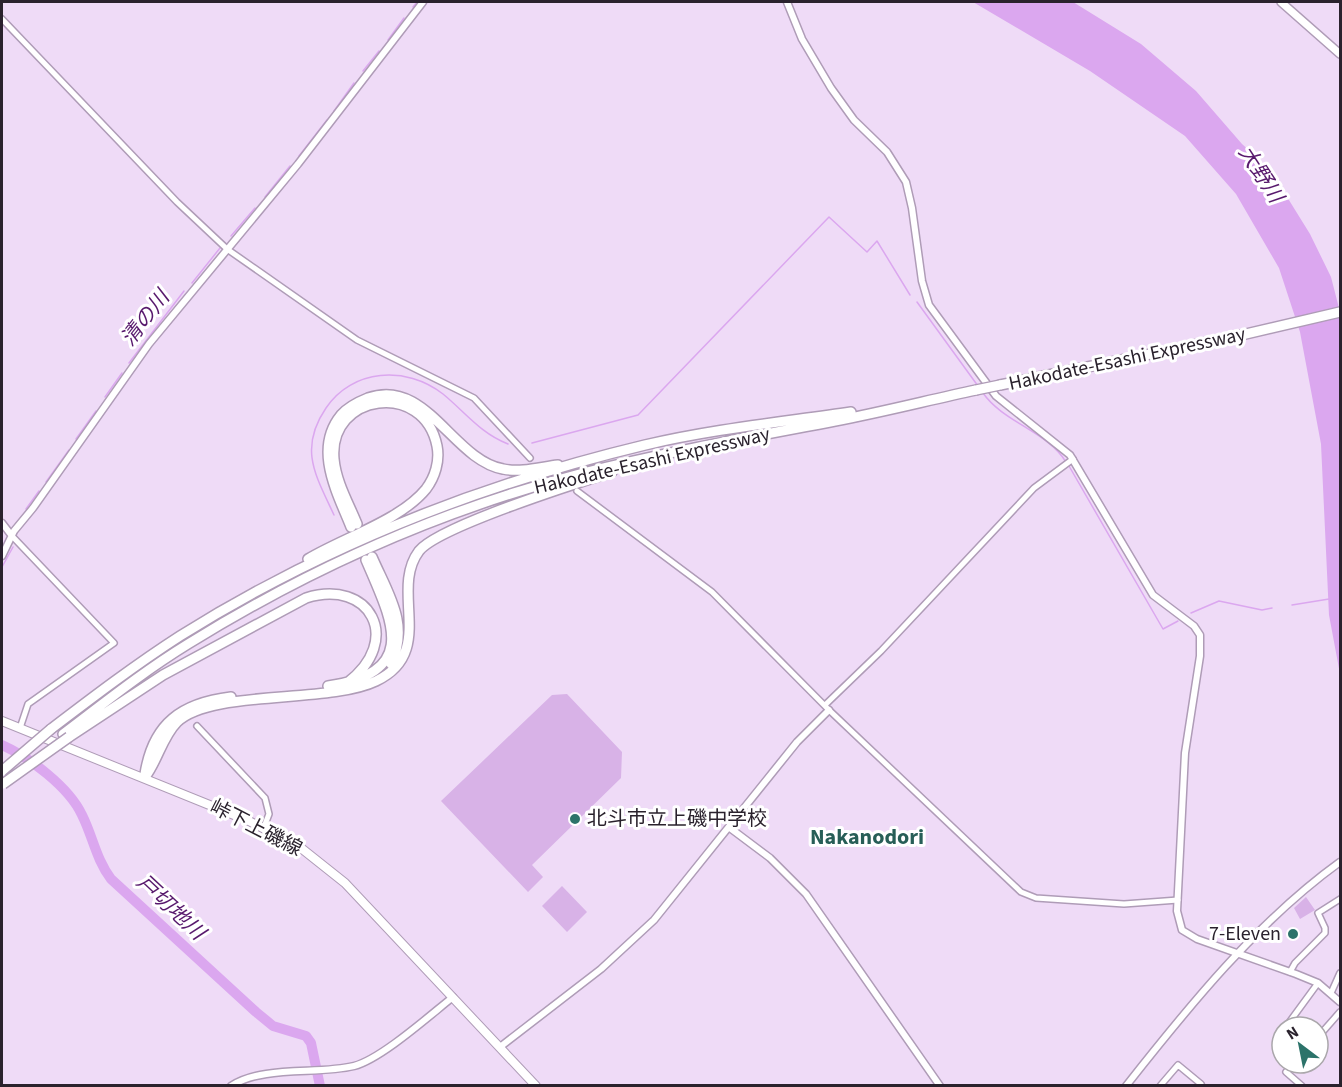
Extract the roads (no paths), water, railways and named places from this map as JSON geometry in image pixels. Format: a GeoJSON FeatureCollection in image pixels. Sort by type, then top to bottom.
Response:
{"type":"FeatureCollection","features":[{"type":"Feature","properties":{"kind":"highway","name":"Hakodate-Esashi Expressway"},"geometry":{"type":"LineString","coordinates":[[66,735],[133,681],[186,645],[282,590],[356,554],[458,513],[548,484],[686,449],[838,420],[1233,338],[1341,312]]}},
{"type":"Feature","properties":{"kind":"highway"},"geometry":{"type":"LineString","coordinates":[[229,607],[318,553],[403,509],[426,488],[437,464],[436,438],[428,423],[415,410],[404,405],[376,402],[362,408],[348,418],[338,432],[334,459],[354,526],[330,471],[329,440],[343,413],[358,402],[372,396],[388,395],[418,405],[475,456],[503,469],[579,463]]}},
{"type":"Feature","properties":{"kind":"highway","name":"Hakodate-Esashi Expressway"},"geometry":{"type":"LineString","coordinates":[[2,771],[51,729],[126,673],[229,607],[318,560],[385,530],[455,503],[579,463],[646,445],[913,403]]}},
{"type":"Feature","properties":{"kind":"highway"},"geometry":{"type":"LineString","coordinates":[[145,777],[176,723],[194,711],[223,704],[343,690],[376,681],[392,671],[406,650],[411,623],[408,590],[411,567],[419,551],[427,544],[459,528],[583,481],[686,449]]}},
{"type":"Feature","properties":{"kind":"highway"},"geometry":{"type":"LineString","coordinates":[[145,777],[147,763],[158,738],[167,724],[187,707],[219,698],[347,683],[375,671],[388,657],[393,628],[369,558],[397,614],[401,631],[397,651],[391,665],[376,681]]}},
{"type":"Feature","properties":{"kind":"highway"},"geometry":{"type":"LineString","coordinates":[[2,785],[66,735],[173,669],[306,598],[324,592],[337,593],[358,602],[376,628],[376,649],[371,660],[363,671],[347,683]]}},
{"type":"Feature","properties":{"kind":"main road"},"geometry":{"type":"LineString","coordinates":[[1281,2],[1341,54]]}},
{"type":"Feature","properties":{"kind":"main road","name":"峠下上磯線"},"geometry":{"type":"LineString","coordinates":[[2,721],[264,827],[326,866],[536,1086]]}},
{"type":"Feature","properties":{"kind":"street"},"geometry":{"type":"LineString","coordinates":[[2,556],[12,536],[149,344],[298,164],[423,2]]}},
{"type":"Feature","properties":{"kind":"street"},"geometry":{"type":"LineString","coordinates":[[787,2],[805,46],[831,88],[854,120],[887,152],[906,182],[912,208],[920,270],[929,305],[996,396],[1064,448],[1068,461],[1153,595],[1194,626],[1202,642],[1185,753],[1178,920],[1187,934],[1318,984],[1341,1002]]}},
{"type":"Feature","properties":{"kind":"street"},"geometry":{"type":"LineString","coordinates":[[2,19],[177,202],[227,249],[357,340],[474,398],[530,458]]}},
{"type":"Feature","properties":{"kind":"street"},"geometry":{"type":"LineString","coordinates":[[500,1047],[601,969],[654,920],[827,708],[997,525],[1034,488],[1068,461]]}},
{"type":"Feature","properties":{"kind":"street"},"geometry":{"type":"LineString","coordinates":[[577,492],[712,592],[827,708],[1029,896],[1124,904],[1178,900]]}},
{"type":"Feature","properties":{"kind":"street"},"geometry":{"type":"LineString","coordinates":[[2,523],[114,644],[28,704],[20,728]]}},
{"type":"Feature","properties":{"kind":"street"},"geometry":{"type":"LineString","coordinates":[[196,726],[265,798],[269,814],[264,827]]}},
{"type":"Feature","properties":{"kind":"street"},"geometry":{"type":"LineString","coordinates":[[730,828],[770,858],[806,894],[940,1086]]}},
{"type":"Feature","properties":{"kind":"street"},"geometry":{"type":"LineString","coordinates":[[1126,1086],[1170,1031],[1240,954],[1290,902],[1341,862]]}},
{"type":"Feature","properties":{"kind":"street"},"geometry":{"type":"LineString","coordinates":[[1290,972],[1294,963],[1325,933],[1318,913],[1341,899]]}},
{"type":"Feature","properties":{"kind":"street"},"geometry":{"type":"LineString","coordinates":[[1330,993],[1341,973]]}},
{"type":"Feature","properties":{"kind":"street"},"geometry":{"type":"LineString","coordinates":[[1295,1015],[1318,984]]}},
{"type":"Feature","properties":{"kind":"street"},"geometry":{"type":"LineString","coordinates":[[231,1086],[245,1078],[352,1066],[375,1057],[453,997]]}},
{"type":"Feature","properties":{"kind":"street"},"geometry":{"type":"LineString","coordinates":[[1330,1024],[1341,1012]]}},
{"type":"Feature","properties":{"kind":"street"},"geometry":{"type":"LineString","coordinates":[[1160,1086],[1178,1065],[1201,1084],[1200,1086]]}},
{"type":"Feature","properties":{"kind":"street"},"geometry":{"type":"LineString","coordinates":[[1289,1075],[1302,1086]]}},
{"type":"Feature","properties":{"kind":"water","name":"大野川"},"geometry":{"type":"Polygon","coordinates":[[[973,2],[1073,2],[1141,44],[1196,91],[1242,144],[1269,168],[1310,234],[1331,277],[1340,312],[1340,674],[1329,615],[1321,444],[1300,332],[1279,268],[1236,194],[1185,136],[1090,71],[973,2]]]}},
{"type":"Feature","properties":{"kind":"waterway","name":"清の川"},"geometry":{"type":"LineString","coordinates":[[413,7],[417,2]]}},
{"type":"Feature","properties":{"kind":"waterway","name":"清の川"},"geometry":{"type":"LineString","coordinates":[[388,40],[404,18]]}},
{"type":"Feature","properties":{"kind":"waterway","name":"清の川"},"geometry":{"type":"LineString","coordinates":[[363,71],[379,51]]}},
{"type":"Feature","properties":{"kind":"waterway","name":"清の川"},"geometry":{"type":"LineString","coordinates":[[334,111],[354,83]]}},
{"type":"Feature","properties":{"kind":"waterway","name":"清の川"},"geometry":{"type":"LineString","coordinates":[[299,156],[327,120]]}},
{"type":"Feature","properties":{"kind":"waterway","name":"清の川"},"geometry":{"type":"LineString","coordinates":[[265,197],[290,166]]}},
{"type":"Feature","properties":{"kind":"waterway","name":"清の川"},"geometry":{"type":"LineString","coordinates":[[231,236],[255,208]]}},
{"type":"Feature","properties":{"kind":"waterway"},"geometry":{"type":"LineString","coordinates":[[532,443],[638,415],[829,217],[867,252],[877,241],[910,295]]}},
{"type":"Feature","properties":{"kind":"waterway","name":"清の川"},"geometry":{"type":"LineString","coordinates":[[192,283],[220,248]]}},
{"type":"Feature","properties":{"kind":"waterway","name":"清の川"},"geometry":{"type":"LineString","coordinates":[[129,363],[184,291]]}},
{"type":"Feature","properties":{"kind":"waterway"},"geometry":{"type":"LineString","coordinates":[[917,302],[978,386]]}},
{"type":"Feature","properties":{"kind":"waterway","name":"清の川"},"geometry":{"type":"LineString","coordinates":[[105,397],[122,373]]}},
{"type":"Feature","properties":{"kind":"waterway"},"geometry":{"type":"LineString","coordinates":[[334,515],[316,475],[311,450],[313,437],[326,408],[350,385],[380,376],[397,375],[413,378],[443,394],[481,428],[508,444]]}},
{"type":"Feature","properties":{"kind":"waterway"},"geometry":{"type":"LineString","coordinates":[[983,393],[1002,412],[1048,443],[1066,462]]}},
{"type":"Feature","properties":{"kind":"waterway","name":"清の川"},"geometry":{"type":"LineString","coordinates":[[76,439],[96,411]]}},
{"type":"Feature","properties":{"kind":"waterway","name":"清の川"},"geometry":{"type":"LineString","coordinates":[[46,482],[69,450]]}},
{"type":"Feature","properties":{"kind":"waterway"},"geometry":{"type":"LineString","coordinates":[[1069,466],[1163,629],[1178,621]]}},
{"type":"Feature","properties":{"kind":"waterway","name":"清の川"},"geometry":{"type":"LineString","coordinates":[[26,509],[39,491]]}},
{"type":"Feature","properties":{"kind":"waterway","name":"清の川"},"geometry":{"type":"LineString","coordinates":[[2,567],[13,547]]}},
{"type":"Feature","properties":{"kind":"waterway"},"geometry":{"type":"LineString","coordinates":[[1292,605],[1329,599]]}},
{"type":"Feature","properties":{"kind":"waterway"},"geometry":{"type":"LineString","coordinates":[[1191,613],[1219,601],[1262,610],[1272,608]]}},
{"type":"Feature","properties":{"kind":"waterway","name":"戸切地川"},"geometry":{"type":"LineString","coordinates":[[2,745],[36,765],[68,794],[82,815],[102,864],[111,879],[273,1026],[306,1036],[311,1043],[320,1086]]}},
{"type":"Feature","properties":{"kind":"place","name":"北斗市立上磯中学校"},"geometry":{"type":"Point","coordinates":[575,819]}},
{"type":"Feature","properties":{"kind":"place","name":"7-Eleven"},"geometry":{"type":"Point","coordinates":[1293,934]}},
{"type":"Feature","properties":{"kind":"district","name":"Nakanodori"},"geometry":{"type":"Point","coordinates":[867,837]}}]}
